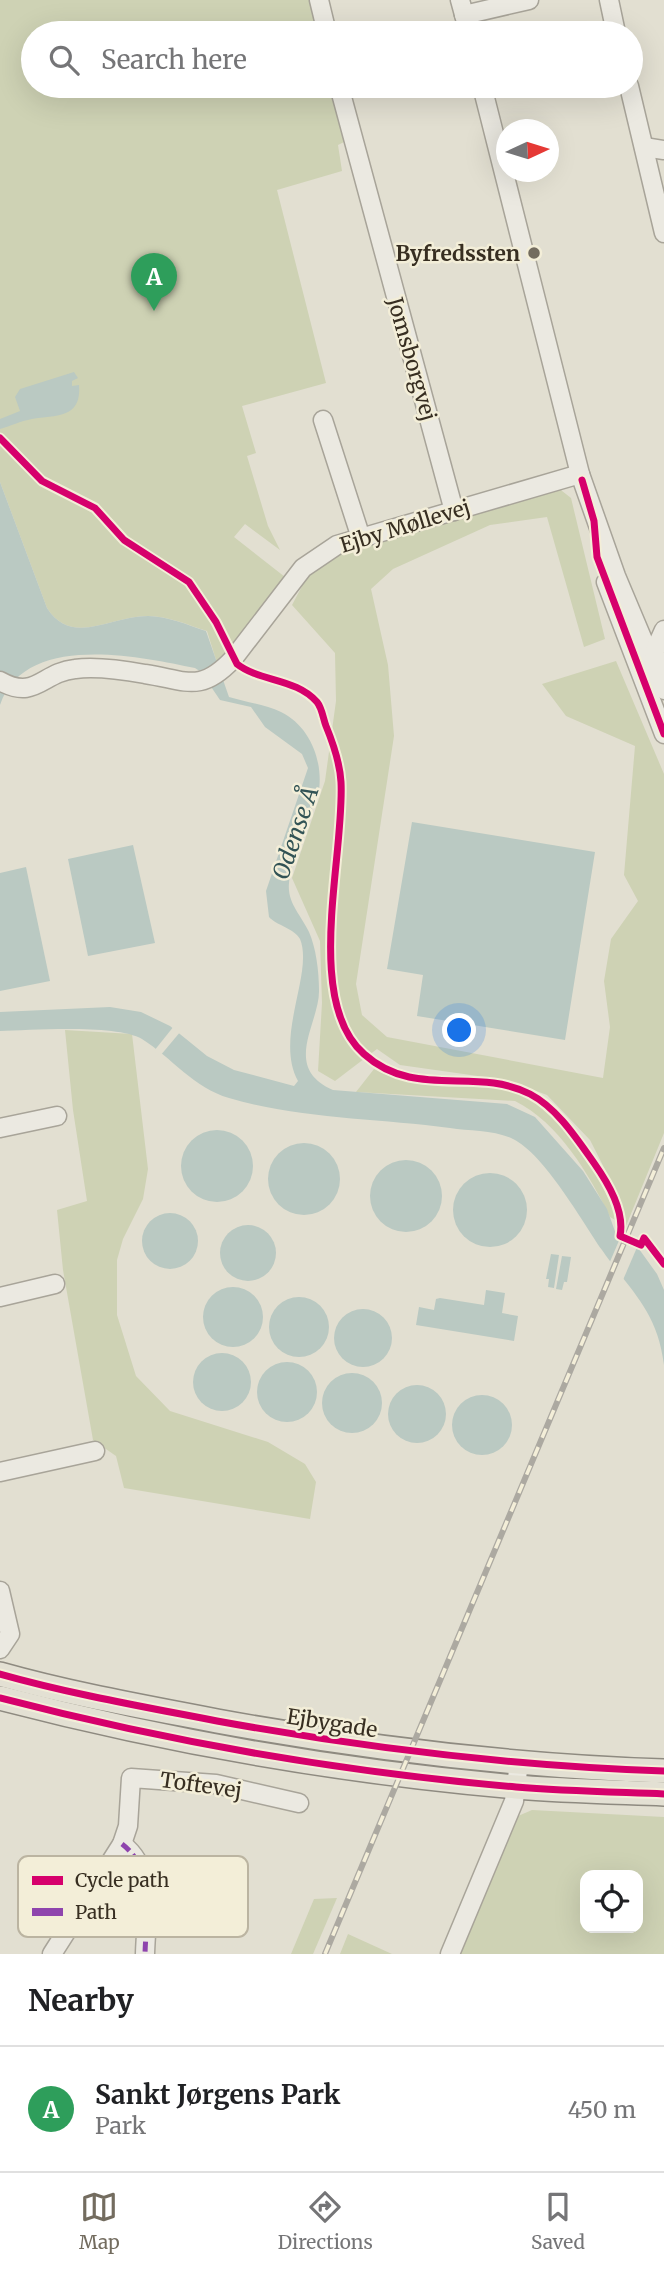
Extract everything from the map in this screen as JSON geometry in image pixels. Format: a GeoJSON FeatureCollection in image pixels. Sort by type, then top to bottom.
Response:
{"type":"FeatureCollection","features":[{"type":"Feature","properties":{"kind":"main road","name":"Ejbygade"},"geometry":{"type":"LineString","coordinates":[[0,1674],[133,1705],[289,1734],[390,1749],[519,1763],[664,1771]]}},
{"type":"Feature","properties":{"kind":"main road","name":"Ejbygade"},"geometry":{"type":"LineString","coordinates":[[0,1698],[137,1731],[358,1770],[517,1787],[664,1794]]}},
{"type":"Feature","properties":{"kind":"street"},"geometry":{"type":"LineString","coordinates":[[319,0],[324,21]]}},
{"type":"Feature","properties":{"kind":"street"},"geometry":{"type":"LineString","coordinates":[[462,8],[529,0]]}},
{"type":"Feature","properties":{"kind":"street"},"geometry":{"type":"LineString","coordinates":[[608,0],[614,21]]}},
{"type":"Feature","properties":{"kind":"street","name":"Jomsborgvej"},"geometry":{"type":"LineString","coordinates":[[342,98],[454,511]]}},
{"type":"Feature","properties":{"kind":"street"},"geometry":{"type":"LineString","coordinates":[[485,98],[594,521],[597,556],[632,637],[664,734]]}},
{"type":"Feature","properties":{"kind":"street"},"geometry":{"type":"LineString","coordinates":[[632,98],[664,233]]}},
{"type":"Feature","properties":{"kind":"street"},"geometry":{"type":"LineString","coordinates":[[644,147],[664,150]]}},
{"type":"Feature","properties":{"kind":"street"},"geometry":{"type":"LineString","coordinates":[[323,420],[361,538]]}},
{"type":"Feature","properties":{"kind":"street","name":"Ejby Møllevej"},"geometry":{"type":"LineString","coordinates":[[6,684],[33,687],[56,673],[75,668],[146,674],[183,683],[202,682],[221,672],[303,568],[337,545],[580,474]]}},
{"type":"Feature","properties":{"kind":"street"},"geometry":{"type":"LineString","coordinates":[[632,637],[664,622]]}},
{"type":"Feature","properties":{"kind":"street"},"geometry":{"type":"LineString","coordinates":[[632,637],[664,630]]}},
{"type":"Feature","properties":{"kind":"street"},"geometry":{"type":"LineString","coordinates":[[664,630],[654,652],[664,675]]}},
{"type":"Feature","properties":{"kind":"street"},"geometry":{"type":"LineString","coordinates":[[632,637],[664,690]]}},
{"type":"Feature","properties":{"kind":"street"},"geometry":{"type":"LineString","coordinates":[[0,1128],[57,1116]]}},
{"type":"Feature","properties":{"kind":"street"},"geometry":{"type":"LineString","coordinates":[[0,1297],[55,1283]]}},
{"type":"Feature","properties":{"kind":"street"},"geometry":{"type":"LineString","coordinates":[[0,1472],[95,1451]]}},
{"type":"Feature","properties":{"kind":"street"},"geometry":{"type":"LineString","coordinates":[[0,1591],[5,1642]]}},
{"type":"Feature","properties":{"kind":"street"},"geometry":{"type":"LineString","coordinates":[[450,1954],[514,1801],[519,1763]]}},
{"type":"Feature","properties":{"kind":"street","name":"Toftevej"},"geometry":{"type":"LineString","coordinates":[[114,1856],[128,1826],[131,1778],[205,1782],[299,1803]]}},
{"type":"Feature","properties":{"kind":"street"},"geometry":{"type":"LineString","coordinates":[[122,1844],[137,1856]]}},
{"type":"Feature","properties":{"kind":"street","name":"Toftevej"},"geometry":{"type":"LineString","coordinates":[[52,1954],[63,1937]]}},
{"type":"Feature","properties":{"kind":"green space"},"geometry":{"type":"Polygon","coordinates":[[[0,0],[309,0],[314,21],[21,21],[21,98],[333,98],[344,142],[338,145],[342,171],[277,190],[326,383],[242,406],[256,453],[247,456],[268,526],[280,550],[245,524],[234,537],[285,577],[217,663],[207,631],[170,619],[148,616],[93,627],[68,626],[57,620],[47,608],[0,482],[0,0]]]}},
{"type":"Feature","properties":{"kind":"green space"},"geometry":{"type":"Polygon","coordinates":[[[557,487],[571,498],[605,639],[584,647],[547,517],[490,525],[393,569],[371,589],[388,665],[394,736],[356,984],[362,1015],[387,1037],[603,1078],[610,1027],[604,981],[611,939],[638,901],[624,875],[635,746],[566,716],[542,684],[616,661],[664,774],[664,1133],[626,1226],[620,1199],[590,1140],[547,1095],[506,1080],[400,1065],[377,1049],[335,1081],[318,1071],[322,1003],[320,941],[292,878],[325,781],[336,701],[335,653],[292,605],[308,575],[345,550],[557,487]]]}},
{"type":"Feature","properties":{"kind":"green space"},"geometry":{"type":"Polygon","coordinates":[[[65,1030],[132,1034],[148,1169],[143,1199],[123,1239],[117,1260],[117,1315],[136,1376],[170,1411],[268,1442],[305,1464],[316,1482],[310,1519],[124,1488],[116,1456],[93,1440],[63,1270],[57,1210],[87,1201],[73,1110],[65,1030]]]}},
{"type":"Feature","properties":{"kind":"green space"},"geometry":{"type":"Polygon","coordinates":[[[374,1069],[410,1082],[503,1088],[529,1097],[546,1109],[577,1144],[602,1184],[617,1221],[610,1217],[571,1151],[545,1122],[531,1111],[515,1101],[356,1092],[374,1069]]]}},
{"type":"Feature","properties":{"kind":"green space"},"geometry":{"type":"Polygon","coordinates":[[[532,1810],[664,1817],[664,1954],[456,1954],[518,1816],[532,1810]]]}},
{"type":"Feature","properties":{"kind":"green space"},"geometry":{"type":"Polygon","coordinates":[[[337,1898],[313,1954],[291,1954],[314,1899],[337,1898]]]}},
{"type":"Feature","properties":{"kind":"green space"},"geometry":{"type":"Polygon","coordinates":[[[348,1934],[392,1954],[340,1954],[348,1934]]]}},
{"type":"Feature","properties":{"kind":"water"},"geometry":{"type":"Polygon","coordinates":[[[74,372],[78,378],[72,381],[72,386],[79,385],[79,396],[72,410],[0,429],[0,419],[20,411],[15,397],[20,389],[74,372]]]}},
{"type":"Feature","properties":{"kind":"water","name":"Odense Å"},"geometry":{"type":"Polygon","coordinates":[[[0,482],[47,608],[57,620],[80,628],[134,617],[155,616],[206,631],[229,697],[281,712],[291,718],[307,735],[319,768],[319,790],[297,848],[289,890],[292,903],[311,938],[318,968],[318,1003],[307,1044],[309,1069],[318,1080],[333,1090],[507,1104],[535,1117],[583,1171],[607,1209],[617,1237],[639,1249],[657,1274],[664,1290],[664,1365],[661,1346],[641,1303],[550,1173],[525,1147],[513,1139],[482,1131],[284,1110],[229,1098],[205,1087],[142,1039],[130,1034],[74,1029],[0,1031],[0,1012],[110,1007],[141,1012],[170,1026],[207,1056],[234,1070],[294,1086],[298,1081],[292,1064],[290,1045],[303,953],[298,936],[269,917],[266,891],[308,768],[302,754],[265,727],[251,707],[220,700],[201,672],[195,668],[114,655],[57,658],[33,667],[13,682],[0,705],[0,482]]]}},
{"type":"Feature","properties":{"kind":"water"},"geometry":{"type":"Polygon","coordinates":[[[412,822],[595,852],[565,1040],[417,1016],[423,975],[387,969],[412,822]]]}},
{"type":"Feature","properties":{"kind":"water"},"geometry":{"type":"Polygon","coordinates":[[[133,845],[155,943],[88,956],[68,859],[133,845]]]}},
{"type":"Feature","properties":{"kind":"water"},"geometry":{"type":"Polygon","coordinates":[[[26,867],[50,981],[0,991],[0,873],[26,867]]]}},
{"type":"Feature","properties":{"kind":"water"},"geometry":{"type":"Polygon","coordinates":[[[217,1130],[231,1133],[243,1140],[250,1152],[253,1166],[250,1180],[243,1192],[231,1199],[217,1202],[203,1199],[191,1192],[184,1180],[181,1166],[184,1152],[191,1140],[203,1133],[217,1130]]]}},
{"type":"Feature","properties":{"kind":"water"},"geometry":{"type":"Polygon","coordinates":[[[304,1143],[324,1149],[334,1159],[340,1179],[334,1199],[324,1209],[304,1215],[284,1209],[274,1199],[268,1179],[274,1159],[284,1149],[304,1143]]]}},
{"type":"Feature","properties":{"kind":"water"},"geometry":{"type":"Polygon","coordinates":[[[399,1160],[413,1160],[432,1170],[442,1189],[442,1203],[432,1222],[413,1232],[399,1232],[380,1222],[370,1203],[370,1189],[380,1170],[399,1160]]]}},
{"type":"Feature","properties":{"kind":"water"},"geometry":{"type":"Polygon","coordinates":[[[490,1173],[504,1176],[516,1184],[524,1196],[527,1210],[524,1224],[516,1236],[504,1244],[490,1247],[476,1244],[464,1236],[456,1224],[453,1210],[456,1196],[464,1184],[476,1176],[490,1173]]]}},
{"type":"Feature","properties":{"kind":"water"},"geometry":{"type":"Polygon","coordinates":[[[170,1213],[185,1218],[193,1226],[198,1241],[193,1256],[185,1264],[170,1269],[155,1264],[147,1256],[142,1241],[147,1226],[155,1218],[170,1213]]]}},
{"type":"Feature","properties":{"kind":"water"},"geometry":{"type":"Polygon","coordinates":[[[243,1225],[253,1225],[268,1233],[274,1242],[274,1264],[268,1273],[253,1281],[243,1281],[225,1269],[220,1258],[220,1248],[232,1230],[243,1225]]]}},
{"type":"Feature","properties":{"kind":"water"},"geometry":{"type":"Polygon","coordinates":[[[551,1254],[559,1255],[554,1288],[548,1287],[549,1279],[546,1279],[551,1254]]]}},
{"type":"Feature","properties":{"kind":"water"},"geometry":{"type":"Polygon","coordinates":[[[562,1256],[571,1257],[567,1282],[564,1282],[562,1290],[556,1289],[562,1256]]]}},
{"type":"Feature","properties":{"kind":"water"},"geometry":{"type":"Polygon","coordinates":[[[233,1287],[254,1296],[263,1317],[254,1338],[233,1347],[212,1338],[203,1317],[212,1296],[233,1287]]]}},
{"type":"Feature","properties":{"kind":"water"},"geometry":{"type":"Polygon","coordinates":[[[486,1290],[505,1293],[502,1313],[518,1316],[514,1341],[416,1325],[419,1307],[434,1310],[436,1299],[440,1298],[484,1305],[486,1290]]]}},
{"type":"Feature","properties":{"kind":"water"},"geometry":{"type":"Polygon","coordinates":[[[299,1297],[316,1302],[324,1310],[329,1327],[324,1344],[316,1352],[299,1357],[282,1352],[274,1344],[269,1327],[274,1310],[282,1302],[299,1297]]]}},
{"type":"Feature","properties":{"kind":"water"},"geometry":{"type":"Polygon","coordinates":[[[357,1309],[369,1309],[379,1313],[388,1322],[392,1344],[384,1359],[369,1367],[357,1367],[347,1363],[338,1354],[334,1344],[334,1332],[338,1322],[347,1313],[357,1309]]]}},
{"type":"Feature","properties":{"kind":"water"},"geometry":{"type":"Polygon","coordinates":[[[216,1353],[228,1353],[243,1361],[251,1376],[251,1388],[243,1403],[228,1411],[216,1411],[201,1403],[193,1388],[193,1376],[201,1361],[216,1353]]]}},
{"type":"Feature","properties":{"kind":"water"},"geometry":{"type":"Polygon","coordinates":[[[287,1362],[308,1371],[317,1392],[308,1413],[287,1422],[266,1413],[257,1392],[266,1371],[287,1362]]]}},
{"type":"Feature","properties":{"kind":"water"},"geometry":{"type":"Polygon","coordinates":[[[352,1373],[373,1382],[382,1403],[373,1424],[352,1433],[331,1424],[322,1403],[331,1382],[352,1373]]]}},
{"type":"Feature","properties":{"kind":"water"},"geometry":{"type":"Polygon","coordinates":[[[411,1385],[423,1385],[438,1393],[446,1408],[446,1420],[438,1435],[423,1443],[411,1443],[396,1435],[388,1420],[388,1408],[396,1393],[411,1385]]]}},
{"type":"Feature","properties":{"kind":"water"},"geometry":{"type":"Polygon","coordinates":[[[482,1395],[503,1404],[512,1425],[503,1446],[482,1455],[461,1446],[452,1425],[461,1404],[482,1395]]]}},
{"type":"Feature","properties":{"kind":"pier"},"geometry":{"type":"Polygon","coordinates":[[[174,1026],[181,1031],[160,1056],[154,1051],[174,1026]]]}},
{"type":"Feature","properties":{"kind":"pier"},"geometry":{"type":"Polygon","coordinates":[[[621,1236],[638,1245],[623,1280],[609,1264],[621,1236]]]}},
{"type":"Feature","properties":{"kind":"railway"},"geometry":{"type":"LineString","coordinates":[[325,1954],[664,1148]]}},
{"type":"Feature","properties":{"kind":"marked path"},"geometry":{"type":"LineString","coordinates":[[122,1844],[134,1856]]}},
{"type":"Feature","properties":{"kind":"marked path"},"geometry":{"type":"LineString","coordinates":[[145,1954],[146,1937]]}},
{"type":"Feature","properties":{"kind":"cycle path"},"geometry":{"type":"LineString","coordinates":[[0,438],[42,481],[95,508],[124,540],[189,582],[216,622],[237,664],[256,674],[299,688],[319,704],[336,754],[341,782],[331,925],[331,964],[335,999],[346,1030],[364,1054],[384,1068],[404,1076],[488,1082],[509,1086],[540,1100],[566,1125],[605,1179],[618,1207],[620,1236],[641,1245],[644,1238],[664,1264]]}},
{"type":"Feature","properties":{"kind":"cycle path"},"geometry":{"type":"LineString","coordinates":[[582,480],[594,521],[597,557],[664,734]]}},
{"type":"Feature","properties":{"kind":"cycle path"},"geometry":{"type":"LineString","coordinates":[[0,1674],[135,1705],[328,1740],[496,1760],[664,1771]]}},
{"type":"Feature","properties":{"kind":"cycle path"},"geometry":{"type":"LineString","coordinates":[[0,1698],[192,1742],[321,1764],[516,1787],[664,1794]]}},
{"type":"Feature","properties":{"kind":"place","name":"Byfredssten"},"geometry":{"type":"Point","coordinates":[534,253]}},
{"type":"Feature","properties":{"kind":"place","name":"Sankt Jørgens Park"},"geometry":{"type":"Point","coordinates":[154,311]}}]}
